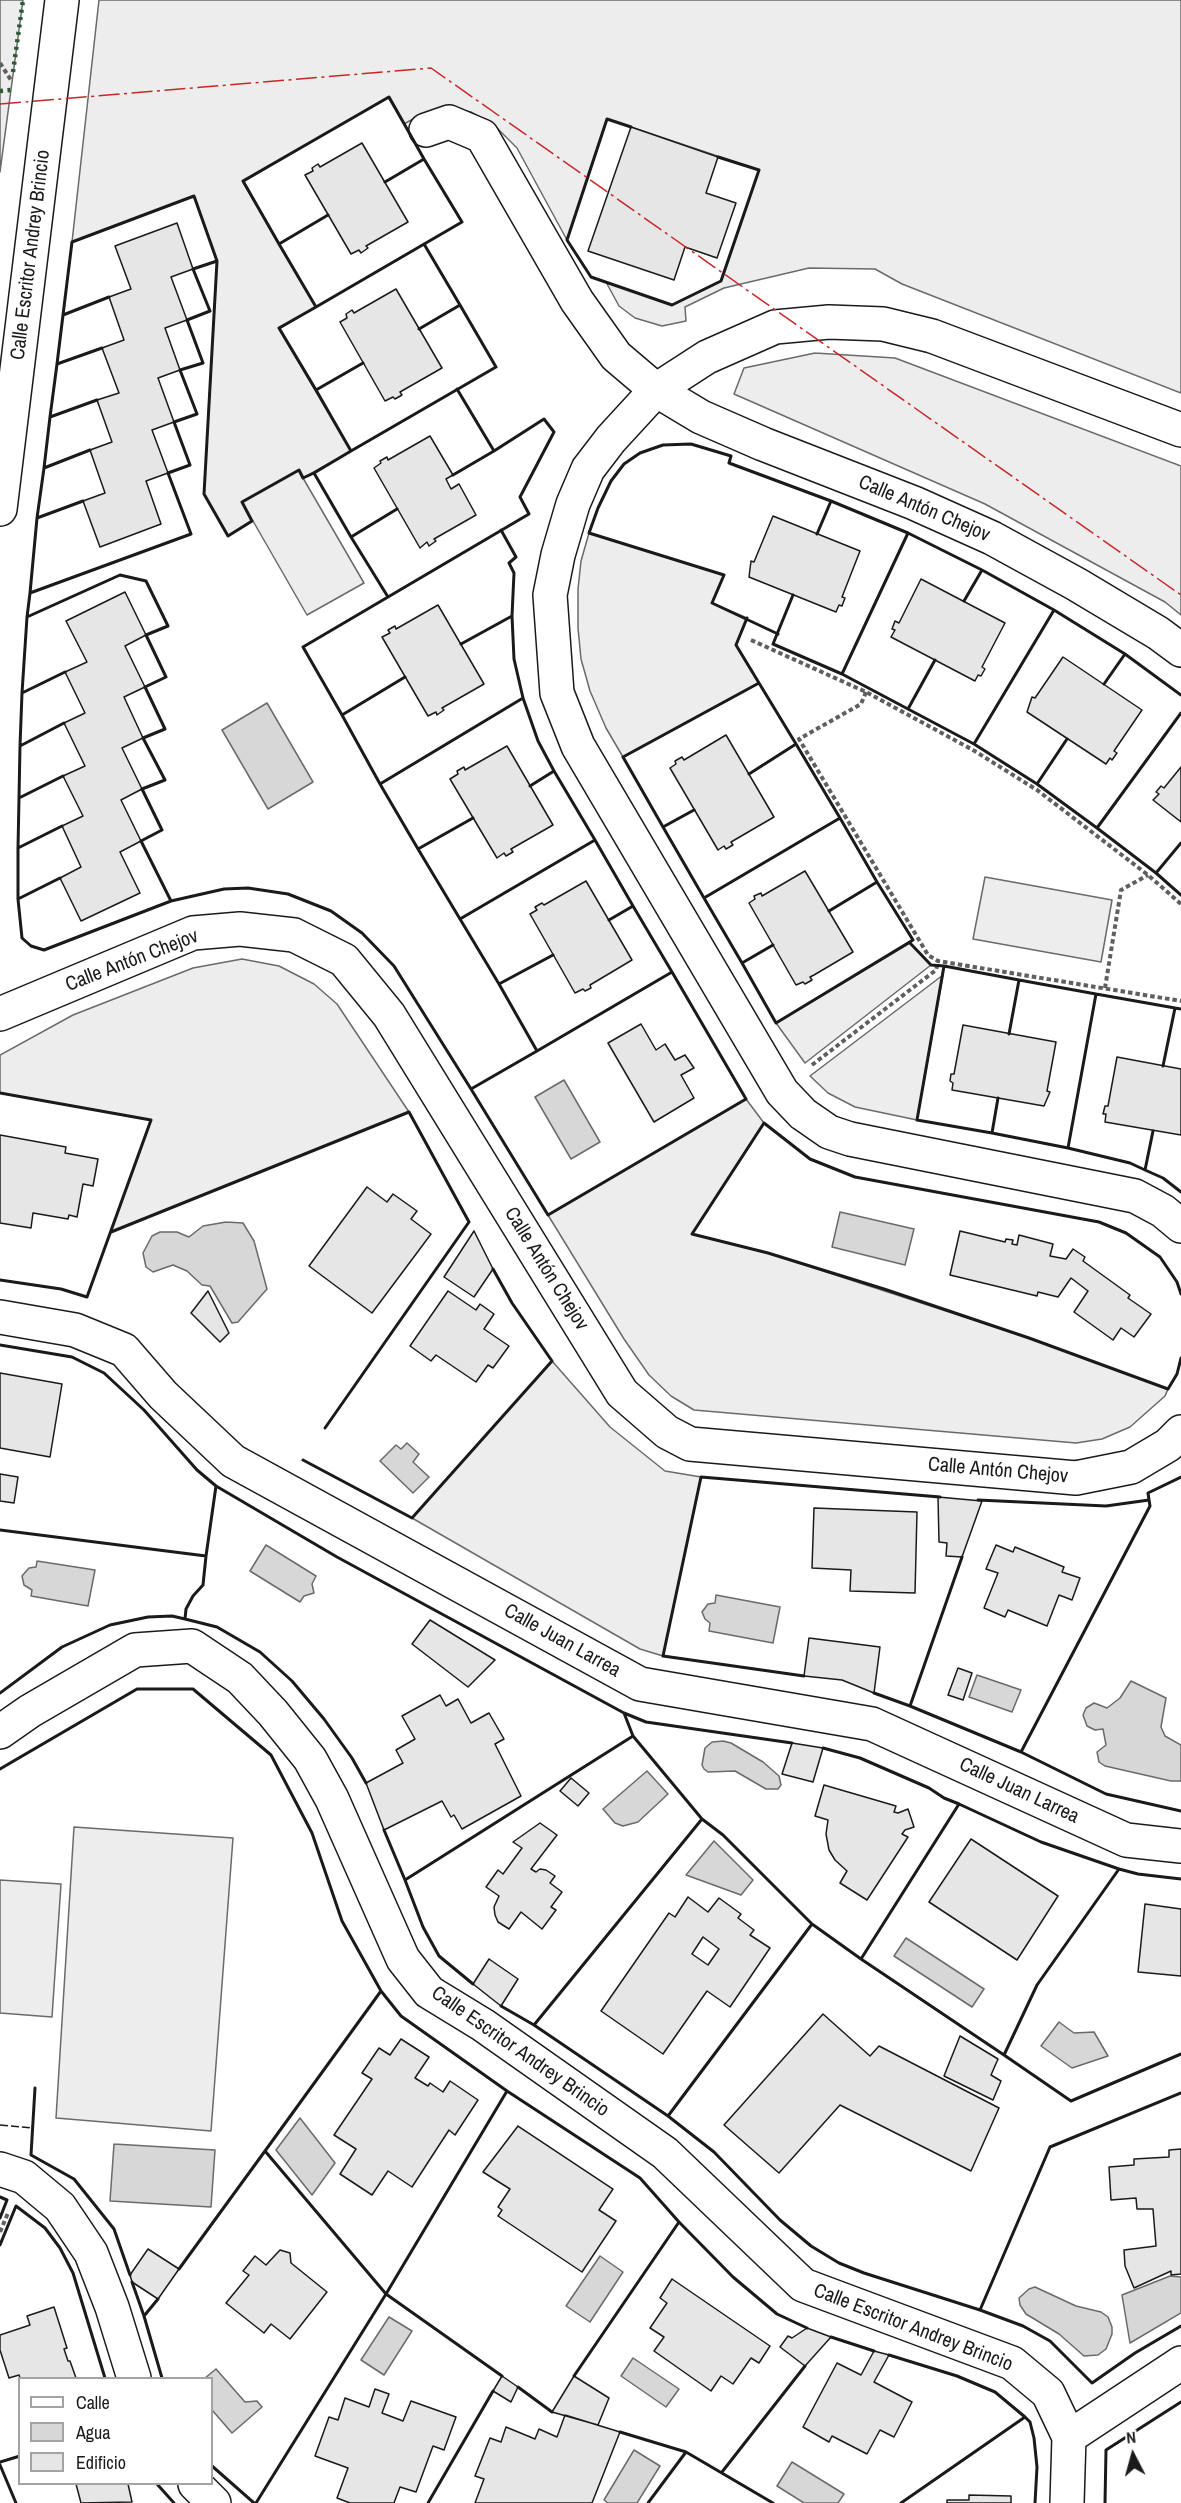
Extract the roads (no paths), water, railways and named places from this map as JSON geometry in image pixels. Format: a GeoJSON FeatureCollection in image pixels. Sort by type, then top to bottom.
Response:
{"type":"FeatureCollection","features":[{"type":"Feature","properties":{"kind":"street","name":"Calle Escritor Andrey Brincio"},"geometry":{"type":"LineString","coordinates":[[0,509],[62,0]]}},
{"type":"Feature","properties":{"kind":"street","name":"Calle Antón Chejov"},"geometry":{"type":"LineString","coordinates":[[426,130],[449,122],[483,136],[577,301],[616,356],[656,390],[701,417],[753,440],[914,503],[992,538],[1076,584],[1158,633],[1181,650]]}},
{"type":"Feature","properties":{"kind":"street"},"geometry":{"type":"LineString","coordinates":[[1181,430],[932,336],[884,324],[829,322],[775,327],[707,357],[656,390],[610,439],[588,469],[573,504],[558,555],[550,595],[557,693],[578,746],[782,1092],[804,1114],[829,1132],[850,1139],[1135,1196],[1163,1210],[1181,1226]]}},
{"type":"Feature","properties":{"kind":"street","name":"Calle Antón Chejov"},"geometry":{"type":"LineString","coordinates":[[0,1014],[193,933],[240,929],[294,935],[344,960],[389,1015],[622,1394],[667,1432],[690,1444],[1076,1478],[1131,1467],[1168,1445],[1181,1432]]}},
{"type":"Feature","properties":{"kind":"street","name":"Calle Juan Larrea"},"geometry":{"type":"LineString","coordinates":[[0,1317],[75,1330],[124,1350],[163,1395],[233,1461],[640,1684],[872,1724],[1126,1840],[1181,1846]]}},
{"type":"Feature","properties":{"kind":"street","name":"Calle Escritor Andrey Brincio"},"geometry":{"type":"LineString","coordinates":[[0,1732],[30,1711],[135,1650],[192,1646],[240,1678],[273,1713],[310,1759],[332,1798],[402,1959],[429,1992],[483,2025],[664,2153],[803,2285],[1012,2363],[1048,2393],[1069,2437],[1067,2503]]}},
{"type":"Feature","properties":{"kind":"street"},"geometry":{"type":"LineString","coordinates":[[0,2169],[24,2177],[60,2207],[91,2253],[112,2307],[133,2377]]}},
{"type":"Feature","properties":{"kind":"street"},"geometry":{"type":"LineString","coordinates":[[1069,2437],[1181,2363]]}},
{"type":"Feature","properties":{"kind":"street"},"geometry":{"type":"LineString","coordinates":[[196,2485],[214,2503]]}},
{"type":"Feature","properties":{"kind":"water"},"geometry":{"type":"Polygon","coordinates":[[[267,703],[313,782],[268,809],[222,730],[267,703]]]}},
{"type":"Feature","properties":{"kind":"water"},"geometry":{"type":"Polygon","coordinates":[[[564,1080],[600,1142],[571,1159],[535,1097],[564,1080]]]}},
{"type":"Feature","properties":{"kind":"water"},"geometry":{"type":"Polygon","coordinates":[[[840,1212],[914,1229],[905,1265],[832,1247],[840,1212]]]}},
{"type":"Feature","properties":{"kind":"water"},"geometry":{"type":"Polygon","coordinates":[[[226,1222],[243,1223],[254,1241],[267,1289],[238,1322],[232,1323],[210,1286],[202,1285],[187,1271],[173,1265],[153,1272],[146,1267],[143,1253],[152,1236],[160,1232],[177,1232],[189,1237],[203,1226],[226,1222]]]}},
{"type":"Feature","properties":{"kind":"water"},"geometry":{"type":"Polygon","coordinates":[[[407,1443],[419,1454],[413,1462],[429,1477],[413,1493],[380,1461],[396,1445],[401,1449],[407,1443]]]}},
{"type":"Feature","properties":{"kind":"water"},"geometry":{"type":"Polygon","coordinates":[[[266,1545],[316,1576],[312,1584],[314,1593],[304,1596],[300,1602],[250,1571],[266,1545]]]}},
{"type":"Feature","properties":{"kind":"water"},"geometry":{"type":"Polygon","coordinates":[[[37,1561],[95,1570],[88,1606],[31,1596],[32,1590],[24,1585],[22,1576],[29,1568],[36,1567],[37,1561]]]}},
{"type":"Feature","properties":{"kind":"water"},"geometry":{"type":"Polygon","coordinates":[[[716,1595],[780,1607],[773,1643],[709,1631],[710,1623],[702,1612],[708,1604],[715,1603],[716,1595]]]}},
{"type":"Feature","properties":{"kind":"water"},"geometry":{"type":"Polygon","coordinates":[[[977,1675],[1021,1690],[1012,1712],[969,1697],[977,1675]]]}},
{"type":"Feature","properties":{"kind":"water"},"geometry":{"type":"Polygon","coordinates":[[[1131,1681],[1166,1698],[1161,1727],[1165,1736],[1181,1745],[1181,1781],[1171,1781],[1105,1766],[1099,1762],[1097,1752],[1106,1745],[1103,1729],[1095,1730],[1087,1726],[1083,1715],[1086,1708],[1094,1703],[1107,1708],[1120,1698],[1131,1681]]]}},
{"type":"Feature","properties":{"kind":"water"},"geometry":{"type":"Polygon","coordinates":[[[712,1742],[731,1743],[763,1762],[779,1776],[781,1785],[778,1789],[766,1789],[735,1771],[708,1772],[704,1769],[702,1765],[705,1748],[712,1742]]]}},
{"type":"Feature","properties":{"kind":"water"},"geometry":{"type":"Polygon","coordinates":[[[647,1771],[668,1794],[638,1822],[623,1826],[615,1823],[603,1809],[647,1771]]]}},
{"type":"Feature","properties":{"kind":"water"},"geometry":{"type":"Polygon","coordinates":[[[714,1841],[753,1880],[741,1895],[686,1875],[714,1841]]]}},
{"type":"Feature","properties":{"kind":"water"},"geometry":{"type":"Polygon","coordinates":[[[906,1938],[984,1989],[972,2007],[894,1956],[906,1938]]]}},
{"type":"Feature","properties":{"kind":"water"},"geometry":{"type":"Polygon","coordinates":[[[1059,2022],[1074,2033],[1094,2032],[1108,2056],[1072,2068],[1041,2046],[1059,2022]]]}},
{"type":"Feature","properties":{"kind":"water"},"geometry":{"type":"Polygon","coordinates":[[[300,2118],[335,2163],[312,2195],[276,2150],[300,2118]]]}},
{"type":"Feature","properties":{"kind":"water"},"geometry":{"type":"Polygon","coordinates":[[[114,2144],[215,2150],[211,2207],[110,2201],[114,2144]]]}},
{"type":"Feature","properties":{"kind":"water"},"geometry":{"type":"Polygon","coordinates":[[[600,2256],[623,2272],[590,2322],[566,2306],[600,2256]]]}},
{"type":"Feature","properties":{"kind":"water"},"geometry":{"type":"Polygon","coordinates":[[[1170,2276],[1181,2277],[1181,2313],[1130,2343],[1122,2295],[1170,2276]]]}},
{"type":"Feature","properties":{"kind":"water"},"geometry":{"type":"Polygon","coordinates":[[[1035,2287],[1076,2306],[1101,2312],[1108,2317],[1112,2334],[1106,2349],[1098,2355],[1084,2356],[1059,2334],[1026,2314],[1020,2305],[1019,2298],[1035,2287]]]}},
{"type":"Feature","properties":{"kind":"water"},"geometry":{"type":"Polygon","coordinates":[[[389,2317],[412,2331],[384,2375],[361,2360],[389,2317]]]}},
{"type":"Feature","properties":{"kind":"water"},"geometry":{"type":"Polygon","coordinates":[[[633,2358],[679,2389],[666,2407],[621,2376],[633,2358]]]}},
{"type":"Feature","properties":{"kind":"water"},"geometry":{"type":"Polygon","coordinates":[[[216,2369],[245,2402],[257,2401],[262,2407],[232,2433],[213,2411],[213,2377],[206,2377],[216,2369]]]}},
{"type":"Feature","properties":{"kind":"water"},"geometry":{"type":"Polygon","coordinates":[[[634,2450],[660,2466],[637,2503],[608,2503],[604,2500],[634,2450]]]}},
{"type":"Feature","properties":{"kind":"water"},"geometry":{"type":"Polygon","coordinates":[[[792,2462],[844,2494],[838,2503],[804,2503],[777,2486],[792,2462]]]}}]}
